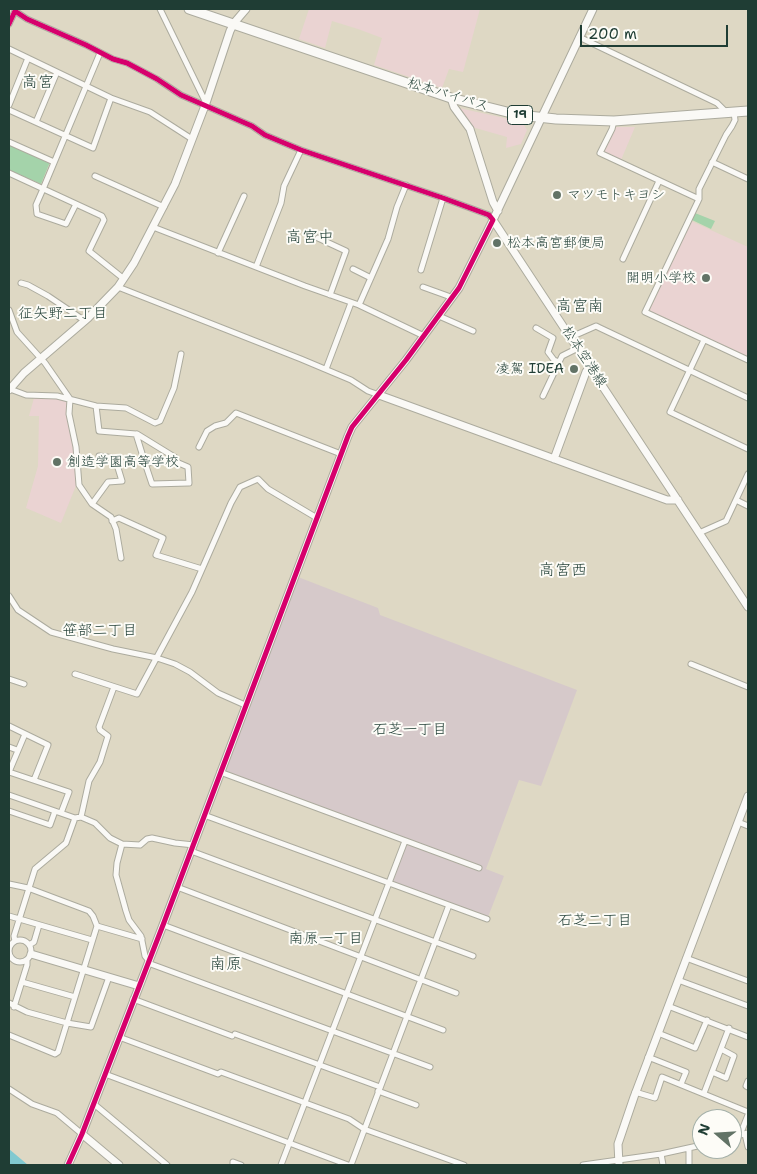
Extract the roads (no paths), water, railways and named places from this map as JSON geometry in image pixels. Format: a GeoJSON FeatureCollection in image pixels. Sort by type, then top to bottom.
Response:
{"type":"FeatureCollection","features":[{"type":"Feature","properties":{"kind":"highway","name":"松本バイパス"},"geometry":{"type":"LineString","coordinates":[[189,9],[451,98],[500,111],[542,118],[614,121],[730,112],[747,113]]}},
{"type":"Feature","properties":{"kind":"street"},"geometry":{"type":"LineString","coordinates":[[160,9],[206,104]]}},
{"type":"Feature","properties":{"kind":"street"},"geometry":{"type":"LineString","coordinates":[[181,354],[174,388],[160,421],[155,423],[126,408],[96,406],[57,396],[26,395],[9,390],[24,373],[84,321],[124,279],[164,207],[206,104],[234,23],[246,9]]}},
{"type":"Feature","properties":{"kind":"street"},"geometry":{"type":"LineString","coordinates":[[68,1165],[106,1074],[352,427],[379,395],[460,288],[593,9]]}},
{"type":"Feature","properties":{"kind":"street"},"geometry":{"type":"LineString","coordinates":[[9,24],[15,11],[27,19],[146,73],[180,95],[206,104],[301,150],[443,198],[489,215],[493,220]]}},
{"type":"Feature","properties":{"kind":"street"},"geometry":{"type":"LineString","coordinates":[[579,37],[717,103],[730,112],[735,120],[699,189],[699,199],[645,312],[748,360]]}},
{"type":"Feature","properties":{"kind":"street"},"geometry":{"type":"LineString","coordinates":[[9,49],[111,98],[150,112],[192,140]]}},
{"type":"Feature","properties":{"kind":"street"},"geometry":{"type":"LineString","coordinates":[[76,204],[66,224],[37,214],[36,205],[100,53]]}},
{"type":"Feature","properties":{"kind":"street"},"geometry":{"type":"LineString","coordinates":[[9,105],[28,58]]}},
{"type":"Feature","properties":{"kind":"street"},"geometry":{"type":"LineString","coordinates":[[36,122],[57,72]]}},
{"type":"Feature","properties":{"kind":"street"},"geometry":{"type":"LineString","coordinates":[[9,110],[93,148],[111,98]]}},
{"type":"Feature","properties":{"kind":"street"},"geometry":{"type":"LineString","coordinates":[[451,98],[454,107],[470,129],[498,211]]}},
{"type":"Feature","properties":{"kind":"street"},"geometry":{"type":"LineString","coordinates":[[614,121],[600,153],[699,199]]}},
{"type":"Feature","properties":{"kind":"street"},"geometry":{"type":"LineString","coordinates":[[9,142],[54,162]]}},
{"type":"Feature","properties":{"kind":"street"},"geometry":{"type":"LineString","coordinates":[[256,267],[281,204],[284,186],[301,150]]}},
{"type":"Feature","properties":{"kind":"street"},"geometry":{"type":"LineString","coordinates":[[712,162],[748,179]]}},
{"type":"Feature","properties":{"kind":"street"},"geometry":{"type":"LineString","coordinates":[[9,174],[102,216],[104,220],[89,251],[124,279]]}},
{"type":"Feature","properties":{"kind":"street"},"geometry":{"type":"LineString","coordinates":[[95,176],[164,207]]}},
{"type":"Feature","properties":{"kind":"street"},"geometry":{"type":"LineString","coordinates":[[623,259],[659,181]]}},
{"type":"Feature","properties":{"kind":"street"},"geometry":{"type":"LineString","coordinates":[[359,305],[388,239],[397,207],[406,185]]}},
{"type":"Feature","properties":{"kind":"street"},"geometry":{"type":"LineString","coordinates":[[218,252],[244,196]]}},
{"type":"Feature","properties":{"kind":"street"},"geometry":{"type":"LineString","coordinates":[[421,270],[443,198]]}},
{"type":"Feature","properties":{"kind":"street","name":"松本空港線"},"geometry":{"type":"LineString","coordinates":[[493,220],[748,606]]}},
{"type":"Feature","properties":{"kind":"street"},"geometry":{"type":"LineString","coordinates":[[153,227],[359,305],[424,336]]}},
{"type":"Feature","properties":{"kind":"street"},"geometry":{"type":"LineString","coordinates":[[318,238],[346,251],[330,295]]}},
{"type":"Feature","properties":{"kind":"street"},"geometry":{"type":"LineString","coordinates":[[353,270],[371,278]]}},
{"type":"Feature","properties":{"kind":"street"},"geometry":{"type":"LineString","coordinates":[[21,282],[48,296],[84,321]]}},
{"type":"Feature","properties":{"kind":"street"},"geometry":{"type":"LineString","coordinates":[[118,287],[326,369],[351,380],[368,391],[668,500],[678,500]]}},
{"type":"Feature","properties":{"kind":"street"},"geometry":{"type":"LineString","coordinates":[[423,287],[448,296]]}},
{"type":"Feature","properties":{"kind":"street"},"geometry":{"type":"LineString","coordinates":[[326,369],[351,303]]}},
{"type":"Feature","properties":{"kind":"street"},"geometry":{"type":"LineString","coordinates":[[9,310],[17,332],[41,358],[70,399],[69,414],[77,453],[79,485],[92,504],[112,521],[119,540],[121,558]]}},
{"type":"Feature","properties":{"kind":"street"},"geometry":{"type":"LineString","coordinates":[[439,316],[473,331]]}},
{"type":"Feature","properties":{"kind":"street"},"geometry":{"type":"LineString","coordinates":[[571,337],[596,326],[748,398]]}},
{"type":"Feature","properties":{"kind":"street"},"geometry":{"type":"LineString","coordinates":[[536,328],[553,338],[548,352],[554,360],[559,362]]}},
{"type":"Feature","properties":{"kind":"street"},"geometry":{"type":"LineString","coordinates":[[704,340],[670,412],[748,448]]}},
{"type":"Feature","properties":{"kind":"street"},"geometry":{"type":"LineString","coordinates":[[543,396],[562,356],[578,348]]}},
{"type":"Feature","properties":{"kind":"street"},"geometry":{"type":"LineString","coordinates":[[554,459],[586,372],[590,366]]}},
{"type":"Feature","properties":{"kind":"street"},"geometry":{"type":"LineString","coordinates":[[96,406],[99,431],[136,434],[176,458],[176,462]]}},
{"type":"Feature","properties":{"kind":"street"},"geometry":{"type":"LineString","coordinates":[[199,447],[207,431],[230,420],[236,414],[341,454]]}},
{"type":"Feature","properties":{"kind":"street"},"geometry":{"type":"LineString","coordinates":[[136,434],[145,463],[152,484],[189,483],[188,467],[176,462],[145,463]]}},
{"type":"Feature","properties":{"kind":"street"},"geometry":{"type":"LineString","coordinates":[[92,504],[108,482],[122,481],[115,458],[99,456]]}},
{"type":"Feature","properties":{"kind":"street"},"geometry":{"type":"LineString","coordinates":[[699,533],[726,521],[748,474]]}},
{"type":"Feature","properties":{"kind":"street"},"geometry":{"type":"LineString","coordinates":[[75,674],[137,694],[192,592],[231,503],[240,487],[258,479],[268,489],[317,518]]}},
{"type":"Feature","properties":{"kind":"street"},"geometry":{"type":"LineString","coordinates":[[736,500],[748,506]]}},
{"type":"Feature","properties":{"kind":"street"},"geometry":{"type":"LineString","coordinates":[[112,521],[119,518],[163,538],[156,555],[202,569]]}},
{"type":"Feature","properties":{"kind":"street"},"geometry":{"type":"LineString","coordinates":[[9,596],[18,610],[51,632],[113,649],[157,658],[190,672],[218,693],[245,705]]}},
{"type":"Feature","properties":{"kind":"street"},"geometry":{"type":"LineString","coordinates":[[691,664],[748,687]]}},
{"type":"Feature","properties":{"kind":"street"},"geometry":{"type":"LineString","coordinates":[[9,679],[24,684]]}},
{"type":"Feature","properties":{"kind":"street"},"geometry":{"type":"LineString","coordinates":[[114,687],[99,727],[108,736],[100,762],[89,781],[78,817],[66,843],[35,869],[14,936],[15,941],[9,951],[13,959],[20,962],[28,957],[83,969],[139,986]]}},
{"type":"Feature","properties":{"kind":"street"},"geometry":{"type":"LineString","coordinates":[[9,726],[48,745],[34,780]]}},
{"type":"Feature","properties":{"kind":"street"},"geometry":{"type":"LineString","coordinates":[[25,734],[9,772],[69,792],[62,813]]}},
{"type":"Feature","properties":{"kind":"street"},"geometry":{"type":"LineString","coordinates":[[9,747],[17,750]]}},
{"type":"Feature","properties":{"kind":"street"},"geometry":{"type":"LineString","coordinates":[[220,772],[479,868]]}},
{"type":"Feature","properties":{"kind":"street"},"geometry":{"type":"LineString","coordinates":[[9,795],[94,823],[110,838],[122,844],[140,845],[147,839],[152,838],[192,848],[374,921],[473,956]]}},
{"type":"Feature","properties":{"kind":"street"},"geometry":{"type":"LineString","coordinates":[[619,1163],[618,1144],[635,1092],[748,796]]}},
{"type":"Feature","properties":{"kind":"street"},"geometry":{"type":"LineString","coordinates":[[9,810],[50,825],[55,811]]}},
{"type":"Feature","properties":{"kind":"street"},"geometry":{"type":"LineString","coordinates":[[204,815],[487,919]]}},
{"type":"Feature","properties":{"kind":"street"},"geometry":{"type":"LineString","coordinates":[[738,822],[748,826]]}},
{"type":"Feature","properties":{"kind":"street"},"geometry":{"type":"LineString","coordinates":[[281,1165],[405,841]]}},
{"type":"Feature","properties":{"kind":"street"},"geometry":{"type":"LineString","coordinates":[[122,844],[116,875],[126,911],[142,939],[148,962],[430,1067]]}},
{"type":"Feature","properties":{"kind":"street"},"geometry":{"type":"LineString","coordinates":[[9,884],[28,888],[89,911],[97,926],[58,1052],[55,1054],[9,1035]]}},
{"type":"Feature","properties":{"kind":"street"},"geometry":{"type":"LineString","coordinates":[[177,887],[456,993]]}},
{"type":"Feature","properties":{"kind":"street"},"geometry":{"type":"LineString","coordinates":[[106,1074],[349,1165],[449,905]]}},
{"type":"Feature","properties":{"kind":"street"},"geometry":{"type":"LineString","coordinates":[[9,916],[92,940]]}},
{"type":"Feature","properties":{"kind":"street"},"geometry":{"type":"LineString","coordinates":[[29,945],[34,942],[39,925]]}},
{"type":"Feature","properties":{"kind":"street"},"geometry":{"type":"LineString","coordinates":[[163,925],[443,1030]]}},
{"type":"Feature","properties":{"kind":"street"},"geometry":{"type":"LineString","coordinates":[[97,926],[142,939]]}},
{"type":"Feature","properties":{"kind":"street"},"geometry":{"type":"LineString","coordinates":[[15,941],[21,940],[29,945]]}},
{"type":"Feature","properties":{"kind":"street"},"geometry":{"type":"LineString","coordinates":[[29,945],[27,965],[22,982],[11,1005],[27,1012],[67,1023],[91,1026],[109,977]]}},
{"type":"Feature","properties":{"kind":"street"},"geometry":{"type":"LineString","coordinates":[[686,958],[748,981]]}},
{"type":"Feature","properties":{"kind":"street"},"geometry":{"type":"LineString","coordinates":[[678,980],[748,1006]]}},
{"type":"Feature","properties":{"kind":"street"},"geometry":{"type":"LineString","coordinates":[[22,982],[75,997]]}},
{"type":"Feature","properties":{"kind":"street"},"geometry":{"type":"LineString","coordinates":[[133,1000],[320,1064],[416,1105]]}},
{"type":"Feature","properties":{"kind":"street"},"geometry":{"type":"LineString","coordinates":[[668,1006],[748,1037]]}},
{"type":"Feature","properties":{"kind":"street"},"geometry":{"type":"LineString","coordinates":[[658,1033],[696,1048],[707,1020]]}},
{"type":"Feature","properties":{"kind":"street"},"geometry":{"type":"LineString","coordinates":[[704,1093],[728,1028]]}},
{"type":"Feature","properties":{"kind":"street"},"geometry":{"type":"LineString","coordinates":[[119,1037],[218,1074],[221,1072],[349,1119],[364,1129],[464,1165]]}},
{"type":"Feature","properties":{"kind":"street"},"geometry":{"type":"LineString","coordinates":[[712,1072],[726,1078],[734,1056],[721,1050]]}},
{"type":"Feature","properties":{"kind":"street"},"geometry":{"type":"LineString","coordinates":[[648,1057],[686,1072],[681,1084]]}},
{"type":"Feature","properties":{"kind":"street"},"geometry":{"type":"LineString","coordinates":[[635,1092],[655,1098],[662,1077],[748,1113],[745,1134],[748,1147]]}},
{"type":"Feature","properties":{"kind":"street"},"geometry":{"type":"LineString","coordinates":[[748,1081],[746,1086],[748,1087]]}},
{"type":"Feature","properties":{"kind":"street"},"geometry":{"type":"LineString","coordinates":[[9,1089],[32,1104],[57,1113],[119,1165]]}},
{"type":"Feature","properties":{"kind":"street"},"geometry":{"type":"LineString","coordinates":[[94,1104],[167,1165]]}},
{"type":"Feature","properties":{"kind":"street"},"geometry":{"type":"LineString","coordinates":[[583,1165],[619,1163],[692,1147]]}},
{"type":"Feature","properties":{"kind":"street"},"geometry":{"type":"LineString","coordinates":[[689,1148],[690,1165]]}},
{"type":"Feature","properties":{"kind":"street"},"geometry":{"type":"LineString","coordinates":[[661,1154],[663,1165]]}},
{"type":"Feature","properties":{"kind":"street"},"geometry":{"type":"LineString","coordinates":[[233,1165],[233,1162],[241,1165]]}},
{"type":"Feature","properties":{"kind":"water"},"geometry":{"type":"Polygon","coordinates":[[[9,1149],[28,1165],[9,1165],[9,1149]]]}},
{"type":"Feature","properties":{"kind":"place","name":"マツモトキヨシ"},"geometry":{"type":"Point","coordinates":[557,195]}},
{"type":"Feature","properties":{"kind":"place","name":"松本高宮郵便局"},"geometry":{"type":"Point","coordinates":[497,243]}},
{"type":"Feature","properties":{"kind":"place","name":"開明小学校"},"geometry":{"type":"Point","coordinates":[706,278]}},
{"type":"Feature","properties":{"kind":"place","name":"凌駕 IDEA"},"geometry":{"type":"Point","coordinates":[574,369]}},
{"type":"Feature","properties":{"kind":"place","name":"創造学園高等学校"},"geometry":{"type":"Point","coordinates":[57,462]}},
{"type":"Feature","properties":{"kind":"district","name":"高宮"},"geometry":{"type":"Point","coordinates":[38,83]}},
{"type":"Feature","properties":{"kind":"district","name":"高宮中"},"geometry":{"type":"Point","coordinates":[310,238]}},
{"type":"Feature","properties":{"kind":"district","name":"高宮南"},"geometry":{"type":"Point","coordinates":[580,307]}},
{"type":"Feature","properties":{"kind":"district","name":"征矢野二丁目"},"geometry":{"type":"Point","coordinates":[63,314]}},
{"type":"Feature","properties":{"kind":"district","name":"高宮西"},"geometry":{"type":"Point","coordinates":[563,571]}},
{"type":"Feature","properties":{"kind":"district","name":"笹部二丁目"},"geometry":{"type":"Point","coordinates":[100,631]}},
{"type":"Feature","properties":{"kind":"district","name":"石芝一丁目"},"geometry":{"type":"Point","coordinates":[410,730]}},
{"type":"Feature","properties":{"kind":"district","name":"石芝二丁目"},"geometry":{"type":"Point","coordinates":[595,921]}},
{"type":"Feature","properties":{"kind":"district","name":"南原一丁目"},"geometry":{"type":"Point","coordinates":[326,939]}},
{"type":"Feature","properties":{"kind":"district","name":"南原"},"geometry":{"type":"Point","coordinates":[226,965]}}]}
